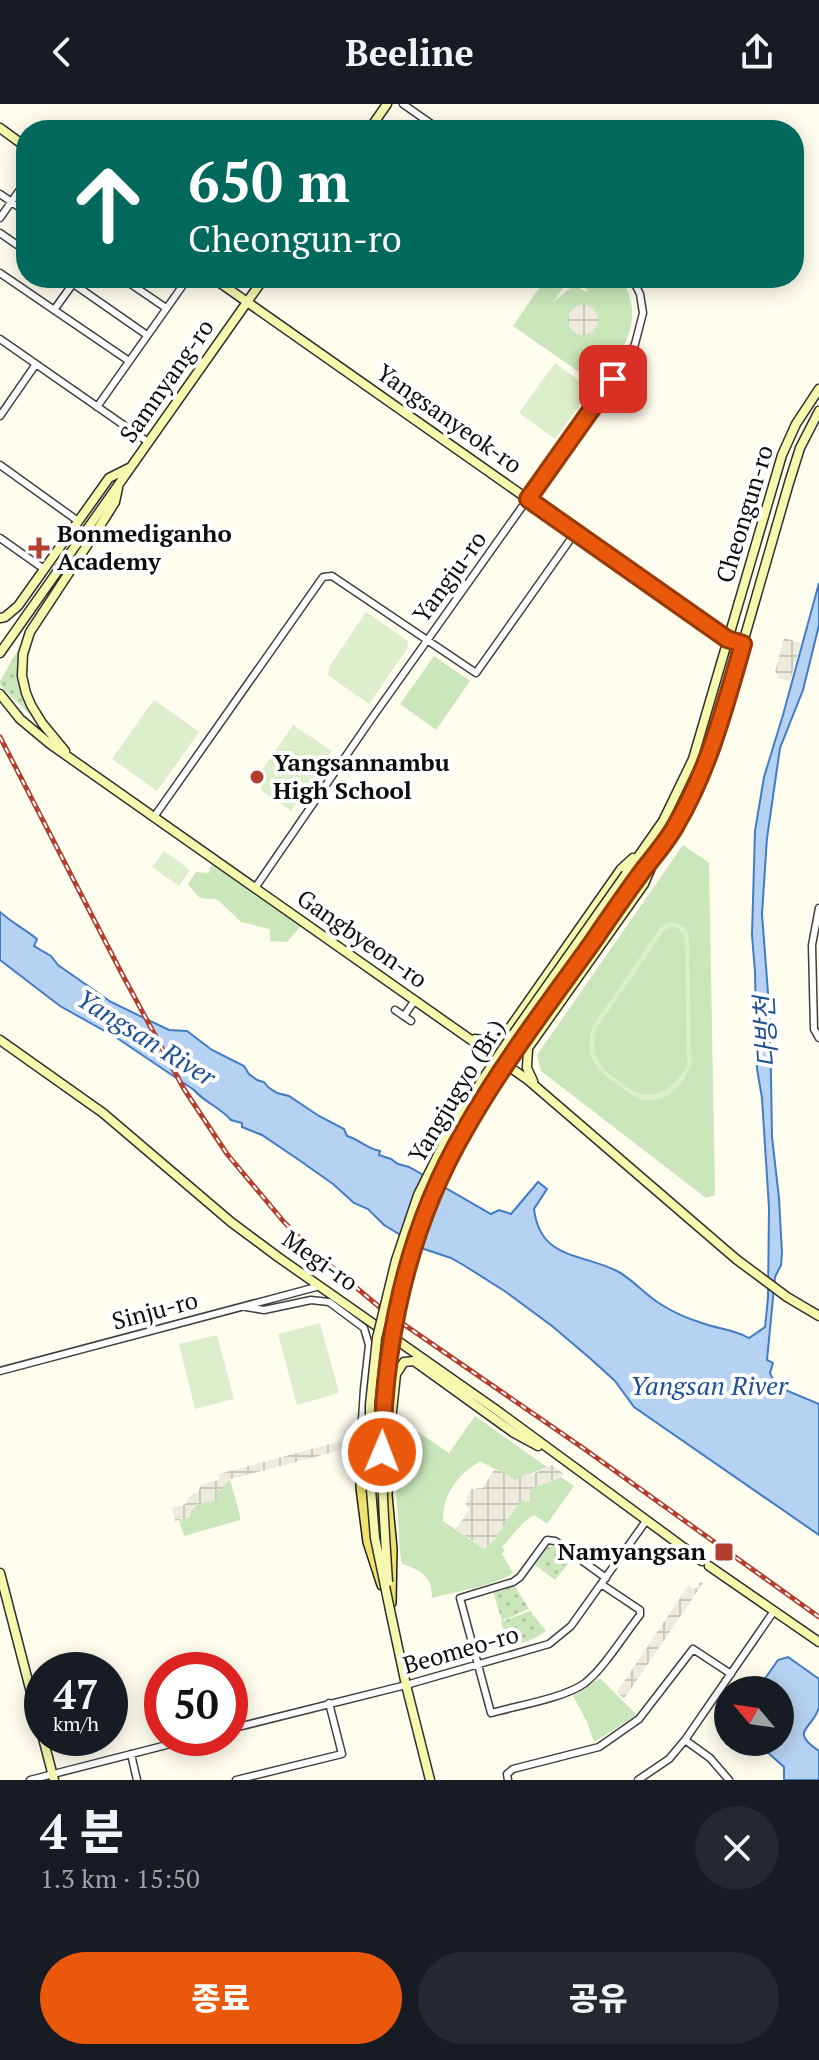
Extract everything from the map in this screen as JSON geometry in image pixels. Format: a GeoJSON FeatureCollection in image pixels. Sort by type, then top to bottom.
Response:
{"type":"FeatureCollection","features":[{"type":"Feature","properties":{"kind":"main road"},"geometry":{"type":"LineString","coordinates":[[390,1430],[387,1495],[392,1549],[390,1610]]}},
{"type":"Feature","properties":{"kind":"main road"},"geometry":{"type":"LineString","coordinates":[[361,1435],[361,1488],[368,1542],[390,1610]]}},
{"type":"Feature","properties":{"kind":"street"},"geometry":{"type":"LineString","coordinates":[[403,104],[426,120]]}},
{"type":"Feature","properties":{"kind":"street"},"geometry":{"type":"LineString","coordinates":[[0,194],[16,205]]}},
{"type":"Feature","properties":{"kind":"street"},"geometry":{"type":"LineString","coordinates":[[0,218],[16,196]]}},
{"type":"Feature","properties":{"kind":"street"},"geometry":{"type":"LineString","coordinates":[[22,288],[129,361]]}},
{"type":"Feature","properties":{"kind":"street"},"geometry":{"type":"LineString","coordinates":[[54,310],[70,288]]}},
{"type":"Feature","properties":{"kind":"street"},"geometry":{"type":"LineString","coordinates":[[84,288],[144,333]]}},
{"type":"Feature","properties":{"kind":"street"},"geometry":{"type":"LineString","coordinates":[[137,288],[166,308]]}},
{"type":"Feature","properties":{"kind":"street"},"geometry":{"type":"LineString","coordinates":[[97,407],[181,288]]}},
{"type":"Feature","properties":{"kind":"street","name":"Yangsanyeok-ro"},"geometry":{"type":"LineString","coordinates":[[227,288],[727,639],[743,644]]}},
{"type":"Feature","properties":{"kind":"street","name":"Samnyang-ro"},"geometry":{"type":"LineString","coordinates":[[0,653],[257,288]]}},
{"type":"Feature","properties":{"kind":"street","name":"Yangju-ro"},"geometry":{"type":"LineString","coordinates":[[255,888],[626,363],[635,344],[643,313],[637,288]]}},
{"type":"Feature","properties":{"kind":"street"},"geometry":{"type":"LineString","coordinates":[[0,339],[148,442]]}},
{"type":"Feature","properties":{"kind":"street"},"geometry":{"type":"LineString","coordinates":[[0,416],[36,364]]}},
{"type":"Feature","properties":{"kind":"street","name":"Cheongun-ro"},"geometry":{"type":"LineString","coordinates":[[626,874],[663,821],[693,759],[782,455],[796,424],[819,389]]}},
{"type":"Feature","properties":{"kind":"street","name":"Cheongun-ro"},"geometry":{"type":"LineString","coordinates":[[635,882],[676,826],[717,733],[796,460],[819,411]]}},
{"type":"Feature","properties":{"kind":"street"},"geometry":{"type":"LineString","coordinates":[[0,465],[78,521]]}},
{"type":"Feature","properties":{"kind":"street"},"geometry":{"type":"LineString","coordinates":[[0,618],[18,606],[109,478],[130,468]]}},
{"type":"Feature","properties":{"kind":"street"},"geometry":{"type":"LineString","coordinates":[[70,758],[31,705],[22,676],[23,654],[30,632],[115,502],[120,482]]}},
{"type":"Feature","properties":{"kind":"street"},"geometry":{"type":"LineString","coordinates":[[154,817],[323,577],[332,576],[476,673],[575,533]]}},
{"type":"Feature","properties":{"kind":"street"},"geometry":{"type":"LineString","coordinates":[[0,538],[44,569]]}},
{"type":"Feature","properties":{"kind":"street","name":"Gangbyeon-ro"},"geometry":{"type":"LineString","coordinates":[[0,694],[28,726],[70,758],[535,1086],[763,1280],[819,1316]]}},
{"type":"Feature","properties":{"kind":"street"},"geometry":{"type":"LineString","coordinates":[[470,1038],[489,1041],[502,1039],[621,869],[648,844]]}},
{"type":"Feature","properties":{"kind":"street"},"geometry":{"type":"LineString","coordinates":[[535,1086],[527,1068],[528,1048],[644,884],[661,847]]}},
{"type":"Feature","properties":{"kind":"street","name":"Yangjugyo (Br.)"},"geometry":{"type":"LineString","coordinates":[[390,1610],[375,1538],[370,1477],[370,1405],[377,1338],[396,1260],[418,1195],[454,1123],[626,874]]}},
{"type":"Feature","properties":{"kind":"street","name":"Yangjugyo (Br.)"},"geometry":{"type":"LineString","coordinates":[[390,1610],[381,1476],[383,1403],[390,1341],[407,1263],[431,1198],[465,1129],[513,1054],[635,882]]}},
{"type":"Feature","properties":{"kind":"street"},"geometry":{"type":"LineString","coordinates":[[819,908],[812,945],[813,1019],[819,1038]]}},
{"type":"Feature","properties":{"kind":"street"},"geometry":{"type":"LineString","coordinates":[[404,1016],[415,1000]]}},
{"type":"Feature","properties":{"kind":"street"},"geometry":{"type":"LineString","coordinates":[[395,1010],[411,1021]]}},
{"type":"Feature","properties":{"kind":"street","name":"Megi-ro"},"geometry":{"type":"LineString","coordinates":[[0,1040],[103,1113],[231,1222],[819,1642]]}},
{"type":"Feature","properties":{"kind":"street","name":"Sinju-ro"},"geometry":{"type":"LineString","coordinates":[[0,1371],[320,1286]]}},
{"type":"Feature","properties":{"kind":"street"},"geometry":{"type":"LineString","coordinates":[[242,1306],[264,1310],[311,1300],[329,1302],[364,1328],[369,1345],[361,1435]]}},
{"type":"Feature","properties":{"kind":"street"},"geometry":{"type":"LineString","coordinates":[[390,1430],[396,1374],[404,1362],[414,1361],[514,1433],[570,1463]]}},
{"type":"Feature","properties":{"kind":"street","name":"Beomeo-ro"},"geometry":{"type":"LineString","coordinates":[[248,1724],[406,1685],[549,1644],[571,1626],[646,1521]]}},
{"type":"Feature","properties":{"kind":"street"},"geometry":{"type":"LineString","coordinates":[[547,1540],[555,1541],[640,1610],[640,1615],[594,1675],[570,1691],[491,1713],[478,1664],[460,1598],[513,1582],[547,1540]]}},
{"type":"Feature","properties":{"kind":"street"},"geometry":{"type":"LineString","coordinates":[[0,1573],[24,1666]]}},
{"type":"Feature","properties":{"kind":"street"},"geometry":{"type":"LineString","coordinates":[[390,1610],[430,1780]]}},
{"type":"Feature","properties":{"kind":"street"},"geometry":{"type":"LineString","coordinates":[[638,1780],[669,1759],[685,1740],[774,1611]]}},
{"type":"Feature","properties":{"kind":"street"},"geometry":{"type":"LineString","coordinates":[[508,1780],[507,1774],[513,1769],[599,1747],[639,1719],[693,1649],[731,1674]]}},
{"type":"Feature","properties":{"kind":"street"},"geometry":{"type":"LineString","coordinates":[[236,1780],[342,1754],[329,1703]]}},
{"type":"Feature","properties":{"kind":"street"},"geometry":{"type":"LineString","coordinates":[[685,1740],[710,1758],[729,1780]]}},
{"type":"Feature","properties":{"kind":"street"},"geometry":{"type":"LineString","coordinates":[[30,1780],[53,1777],[144,1751]]}},
{"type":"Feature","properties":{"kind":"street"},"geometry":{"type":"LineString","coordinates":[[131,1754],[137,1780]]}},
{"type":"Feature","properties":{"kind":"street"},"geometry":{"type":"LineString","coordinates":[[47,1756],[53,1777]]}},
{"type":"Feature","properties":{"kind":"green space"},"geometry":{"type":"Polygon","coordinates":[[[539,288],[563,288],[553,302],[570,288],[587,292],[585,288],[626,288],[632,307],[629,334],[599,386],[513,326],[539,288]]]}},
{"type":"Feature","properties":{"kind":"green space"},"geometry":{"type":"Polygon","coordinates":[[[555,363],[591,389],[555,439],[519,413],[555,363]]]}},
{"type":"Feature","properties":{"kind":"green space"},"geometry":{"type":"Polygon","coordinates":[[[366,612],[408,641],[407,649],[369,704],[328,675],[329,667],[366,612]]]}},
{"type":"Feature","properties":{"kind":"green space"},"geometry":{"type":"Polygon","coordinates":[[[21,645],[21,684],[35,720],[0,685],[21,645]]]}},
{"type":"Feature","properties":{"kind":"green space"},"geometry":{"type":"Polygon","coordinates":[[[434,656],[470,681],[436,730],[400,704],[434,656]]]}},
{"type":"Feature","properties":{"kind":"green space"},"geometry":{"type":"Polygon","coordinates":[[[154,700],[199,732],[157,791],[112,759],[154,700]]]}},
{"type":"Feature","properties":{"kind":"green space"},"geometry":{"type":"Polygon","coordinates":[[[293,725],[332,751],[291,811],[262,791],[258,776],[293,725]]]}},
{"type":"Feature","properties":{"kind":"green space"},"geometry":{"type":"Polygon","coordinates":[[[683,845],[709,863],[715,1195],[706,1198],[541,1071],[537,1055],[683,845]]]}},
{"type":"Feature","properties":{"kind":"green space"},"geometry":{"type":"Polygon","coordinates":[[[164,851],[190,870],[179,886],[152,867],[164,851]]]}},
{"type":"Feature","properties":{"kind":"green space"},"geometry":{"type":"Polygon","coordinates":[[[212,864],[301,926],[287,942],[270,941],[270,929],[241,922],[218,900],[198,896],[188,884],[196,872],[209,873],[212,864]]]}},
{"type":"Feature","properties":{"kind":"green space"},"geometry":{"type":"Polygon","coordinates":[[[672,922],[684,926],[689,935],[691,1064],[683,1080],[671,1093],[656,1100],[647,1100],[632,1095],[599,1070],[591,1055],[590,1037],[593,1026],[665,924],[672,922]],[[671,927],[663,932],[596,1029],[594,1051],[602,1067],[636,1092],[653,1094],[667,1089],[687,1065],[685,936],[678,928],[671,927]]]}},
{"type":"Feature","properties":{"kind":"green space"},"geometry":{"type":"Polygon","coordinates":[[[320,1323],[339,1393],[297,1405],[278,1334],[320,1323]]]}},
{"type":"Feature","properties":{"kind":"green space"},"geometry":{"type":"Polygon","coordinates":[[[217,1335],[234,1399],[195,1409],[179,1344],[217,1335]]]}},
{"type":"Feature","properties":{"kind":"green space"},"geometry":{"type":"Polygon","coordinates":[[[475,1416],[547,1467],[515,1480],[480,1461],[453,1486],[443,1521],[484,1549],[494,1540],[521,1500],[530,1498],[530,1489],[561,1477],[574,1486],[547,1524],[534,1515],[502,1547],[505,1550],[502,1554],[513,1573],[487,1585],[432,1598],[424,1575],[402,1564],[393,1442],[396,1417],[449,1453],[475,1416]]]}},
{"type":"Feature","properties":{"kind":"green space"},"geometry":{"type":"Polygon","coordinates":[[[230,1479],[240,1520],[184,1536],[179,1520],[190,1517],[195,1506],[216,1500],[216,1492],[230,1479]]]}},
{"type":"Feature","properties":{"kind":"green space"},"geometry":{"type":"Polygon","coordinates":[[[553,1546],[571,1560],[555,1580],[535,1565],[547,1548],[553,1546]]]}},
{"type":"Feature","properties":{"kind":"green space"},"geometry":{"type":"Polygon","coordinates":[[[514,1585],[529,1609],[502,1621],[493,1592],[514,1585]]]}},
{"type":"Feature","properties":{"kind":"green space"},"geometry":{"type":"Polygon","coordinates":[[[530,1611],[546,1631],[509,1648],[501,1622],[530,1611]]]}},
{"type":"Feature","properties":{"kind":"green space"},"geometry":{"type":"Polygon","coordinates":[[[600,1678],[637,1715],[594,1742],[573,1696],[600,1678]]]}},
{"type":"Feature","properties":{"kind":"shaded area"},"geometry":{"type":"Polygon","coordinates":[[[583,305],[594,309],[598,320],[594,331],[583,335],[572,331],[568,320],[572,309],[583,305]]]}},
{"type":"Feature","properties":{"kind":"shaded area"},"geometry":{"type":"Polygon","coordinates":[[[784,638],[801,643],[790,681],[777,678],[775,672],[784,638]]]}},
{"type":"Feature","properties":{"kind":"shaded area"},"geometry":{"type":"Polygon","coordinates":[[[349,1439],[349,1448],[227,1480],[216,1492],[217,1500],[194,1505],[190,1517],[175,1521],[172,1508],[186,1504],[201,1485],[219,1480],[219,1474],[349,1439]]]}},
{"type":"Feature","properties":{"kind":"shaded area"},"geometry":{"type":"Polygon","coordinates":[[[552,1465],[565,1475],[530,1489],[530,1502],[521,1500],[494,1540],[484,1549],[456,1529],[469,1510],[466,1504],[468,1494],[472,1489],[483,1488],[495,1468],[515,1480],[552,1465]]]}},
{"type":"Feature","properties":{"kind":"shaded area"},"geometry":{"type":"Polygon","coordinates":[[[700,1582],[703,1583],[624,1699],[617,1692],[688,1586],[696,1589],[700,1582]]]}},
{"type":"Feature","properties":{"kind":"water","name":"Yangsan River"},"geometry":{"type":"Polygon","coordinates":[[[819,583],[819,625],[803,690],[780,748],[767,838],[762,914],[770,1019],[772,1137],[782,1253],[775,1277],[767,1360],[773,1363],[770,1373],[776,1386],[819,1404],[819,1535],[634,1407],[615,1381],[592,1360],[506,1292],[451,1258],[424,1249],[384,1225],[368,1209],[354,1203],[299,1160],[262,1135],[242,1127],[242,1123],[231,1120],[194,1090],[117,1038],[60,1006],[0,960],[0,912],[37,939],[34,946],[111,1002],[169,1030],[187,1031],[212,1050],[244,1066],[249,1074],[277,1093],[289,1096],[344,1129],[347,1136],[380,1151],[379,1155],[409,1167],[491,1214],[499,1210],[511,1214],[538,1182],[547,1189],[534,1209],[538,1226],[554,1246],[617,1271],[676,1313],[749,1338],[765,1327],[768,1298],[769,1208],[762,1098],[757,1069],[752,935],[755,831],[764,777],[819,583]]]}},
{"type":"Feature","properties":{"kind":"water"},"geometry":{"type":"Polygon","coordinates":[[[788,1657],[819,1679],[819,1707],[804,1734],[819,1751],[819,1780],[784,1780],[784,1767],[772,1756],[794,1756],[794,1676],[767,1676],[778,1660],[788,1657]]]}},
{"type":"Feature","properties":{"kind":"railway"},"geometry":{"type":"LineString","coordinates":[[0,737],[184,1089],[227,1154],[284,1222],[315,1253],[383,1310],[819,1617]]}},
{"type":"Feature","properties":{"kind":"place","name":"Bonmediganho Academy"},"geometry":{"type":"Point","coordinates":[39,548]}},
{"type":"Feature","properties":{"kind":"place","name":"Yangsannambu High School"},"geometry":{"type":"Point","coordinates":[257,777]}},
{"type":"Feature","properties":{"kind":"place","name":"Namyangsan"},"geometry":{"type":"Point","coordinates":[724,1552]}},
{"type":"Feature","properties":{"kind":"route"},"geometry":{"type":"LineString","coordinates":[[382,1452],[383,1403],[390,1341],[407,1263],[431,1198],[465,1129],[513,1054],[676,826],[717,733],[743,644],[727,639],[528,499],[613,379]]}},
{"type":"Feature","properties":{"kind":"water label","name":"다방천"},"geometry":{"type":"Point","coordinates":[766,1032]}}]}
